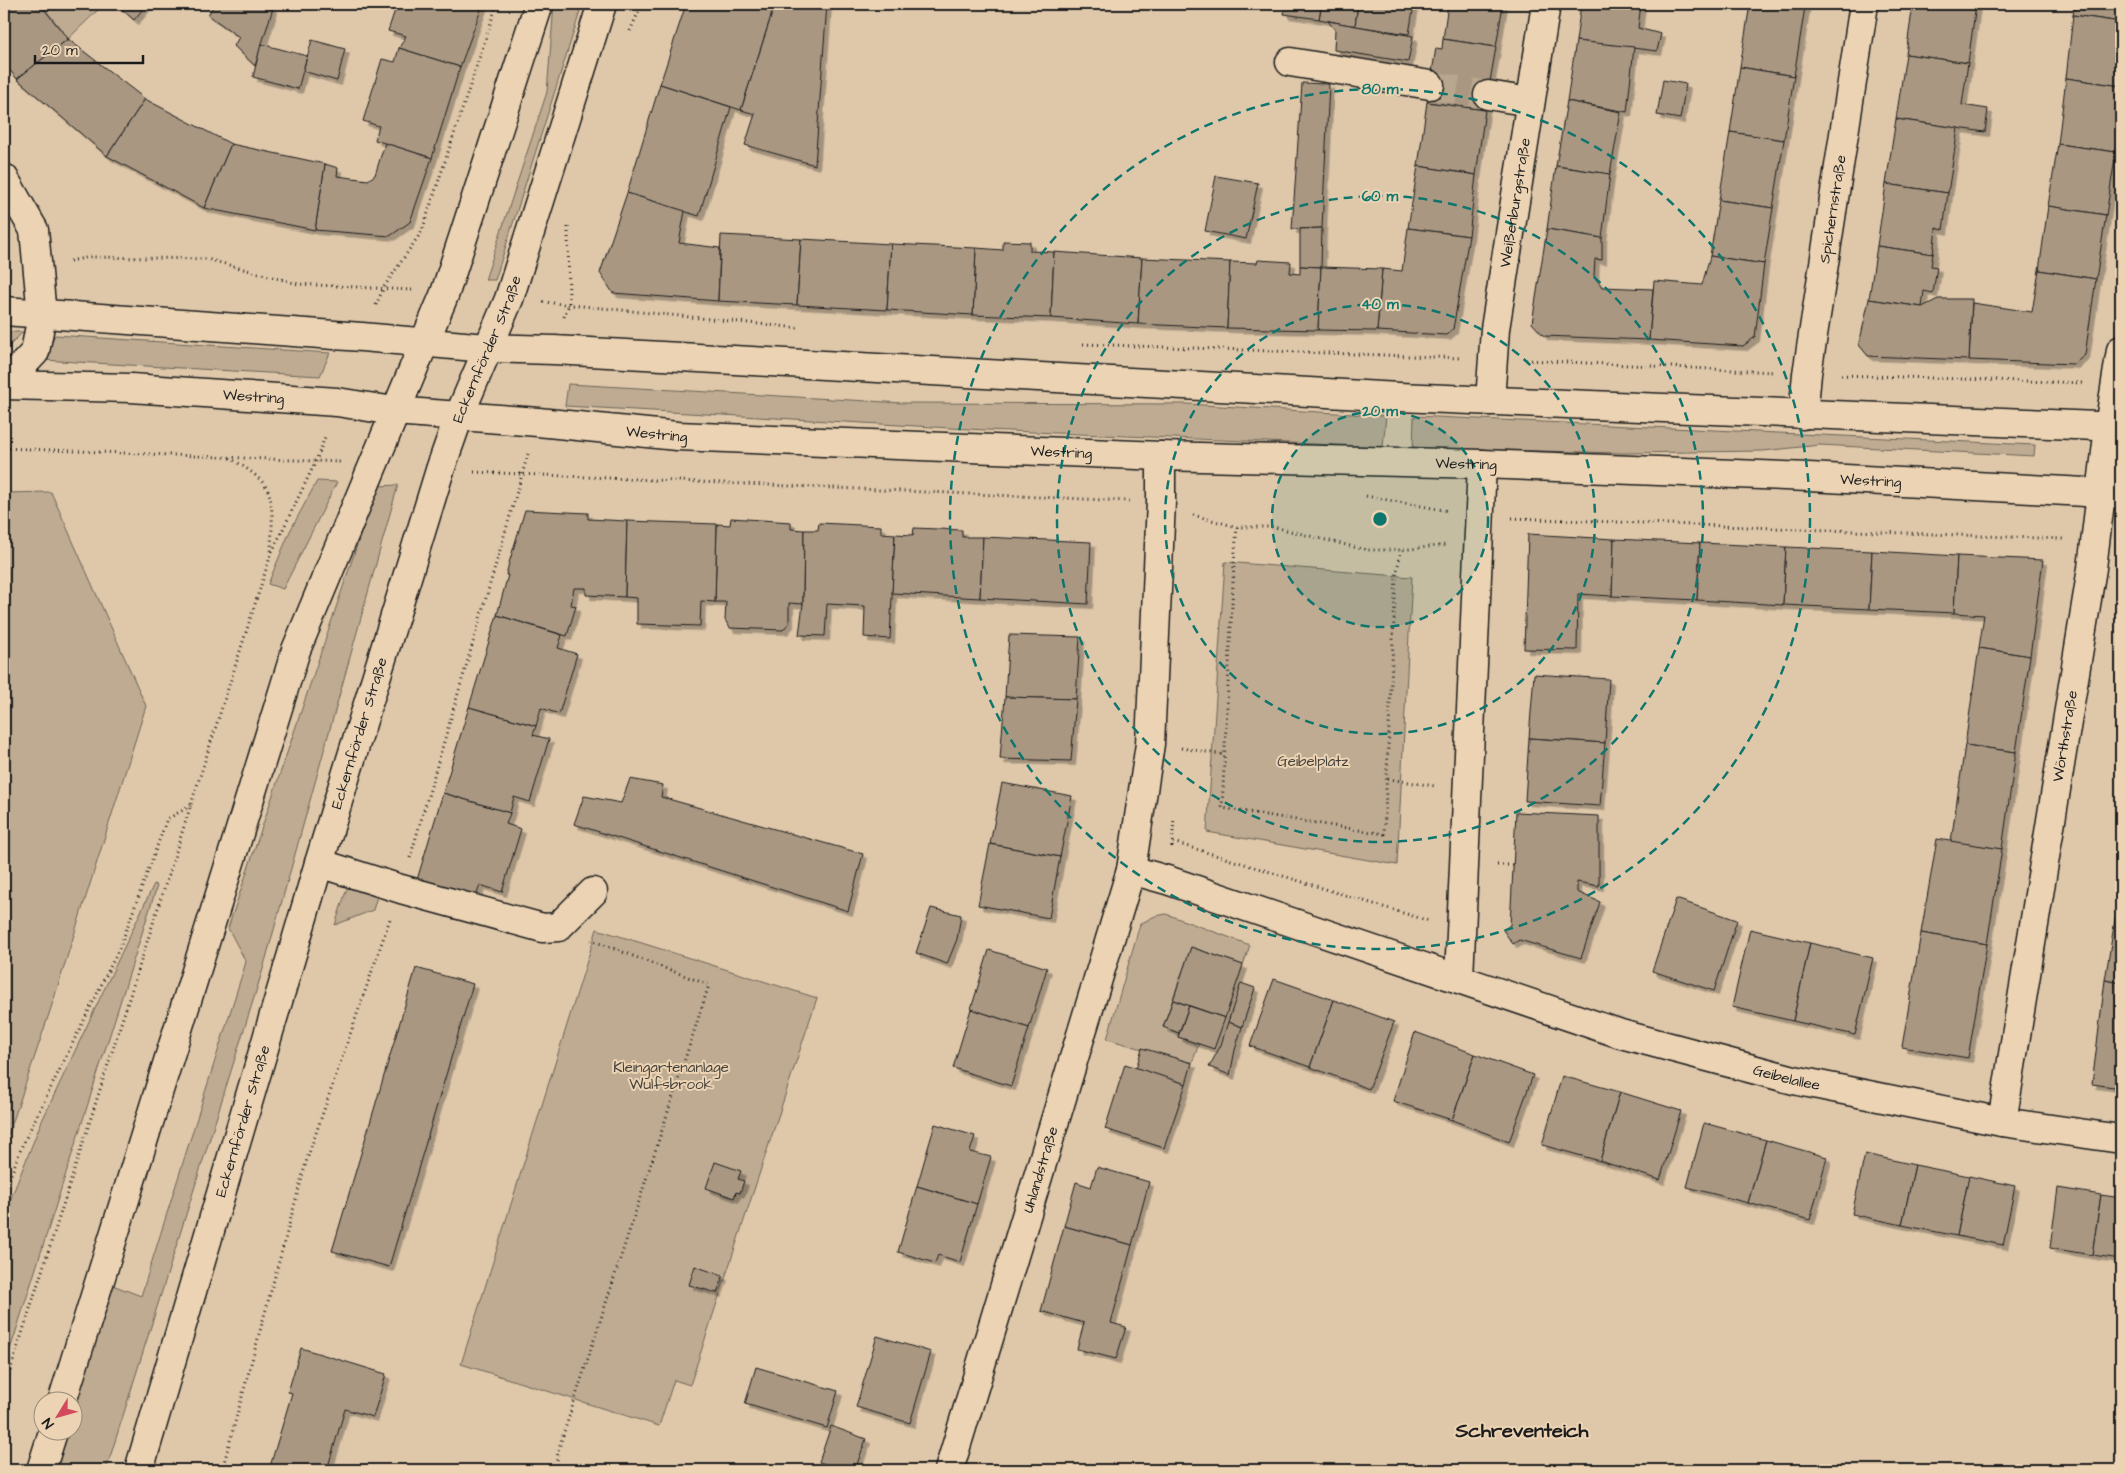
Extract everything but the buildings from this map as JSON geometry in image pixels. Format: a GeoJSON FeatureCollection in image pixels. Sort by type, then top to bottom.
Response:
{"type":"FeatureCollection","features":[{"type":"Feature","properties":{"kind":"main road"},"geometry":{"type":"LineString","coordinates":[[65,1392],[296,650],[444,292],[538,4]]}},
{"type":"Feature","properties":{"kind":"main road","name":"Eckernförder Straße"},"geometry":{"type":"LineString","coordinates":[[139,1470],[319,863],[440,470],[459,416],[509,299],[602,4]]}},
{"type":"Feature","properties":{"kind":"main road","name":"Weißenburgstraße"},"geometry":{"type":"LineString","coordinates":[[1490,401],[1495,329],[1546,4]]}},
{"type":"Feature","properties":{"kind":"main road","name":"Spichernstraße"},"geometry":{"type":"LineString","coordinates":[[1803,415],[1807,374],[1864,4]]}},
{"type":"Feature","properties":{"kind":"main road"},"geometry":{"type":"LineString","coordinates":[[1290,62],[1430,85]]}},
{"type":"Feature","properties":{"kind":"main road"},"geometry":{"type":"LineString","coordinates":[[1488,95],[1530,102]]}},
{"type":"Feature","properties":{"kind":"main road"},"geometry":{"type":"LineString","coordinates":[[4,178],[34,230],[42,314],[35,352],[4,385]]}},
{"type":"Feature","properties":{"kind":"main road"},"geometry":{"type":"LineString","coordinates":[[4,311],[487,348],[554,350],[1174,386],[1803,415],[2115,427]]}},
{"type":"Feature","properties":{"kind":"main road","name":"Wörthstraße"},"geometry":{"type":"LineString","coordinates":[[2002,1122],[2092,568],[2111,494],[2121,350]]}},
{"type":"Feature","properties":{"kind":"main road","name":"Westring"},"geometry":{"type":"LineString","coordinates":[[4,385],[131,388],[337,402],[394,411],[538,422],[677,436],[1161,456],[1482,464],[1809,477],[2111,494]]}},
{"type":"Feature","properties":{"kind":"main road"},"geometry":{"type":"LineString","coordinates":[[1161,456],[1161,502],[1150,744],[1131,870],[1167,880],[1459,978],[1482,464]]}},
{"type":"Feature","properties":{"kind":"main road"},"geometry":{"type":"LineString","coordinates":[[319,863],[401,889],[543,928],[558,927],[592,892]]}},
{"type":"Feature","properties":{"kind":"main road","name":"Uhlandstraße"},"geometry":{"type":"LineString","coordinates":[[949,1470],[1131,870]]}},
{"type":"Feature","properties":{"kind":"main road","name":"Geibelallee"},"geometry":{"type":"LineString","coordinates":[[1459,978],[1621,1034],[1784,1077],[2002,1122],[2121,1140]]}},
{"type":"Feature","properties":{"kind":"main road"},"geometry":{"type":"LineString","coordinates":[[41,1470],[50,1442]]}},
{"type":"Feature","properties":{"kind":"path"},"geometry":{"type":"LineString","coordinates":[[362,337],[384,287],[422,231],[497,4]]}},
{"type":"Feature","properties":{"kind":"path"},"geometry":{"type":"LineString","coordinates":[[627,38],[642,4]]}},
{"type":"Feature","properties":{"kind":"path"},"geometry":{"type":"LineString","coordinates":[[568,221],[568,304]]}},
{"type":"Feature","properties":{"kind":"path"},"geometry":{"type":"LineString","coordinates":[[38,267],[90,257],[206,259],[298,284],[384,287],[444,292]]}},
{"type":"Feature","properties":{"kind":"path"},"geometry":{"type":"LineString","coordinates":[[509,299],[804,329]]}},
{"type":"Feature","properties":{"kind":"path"},"geometry":{"type":"LineString","coordinates":[[1082,344],[1463,358]]}},
{"type":"Feature","properties":{"kind":"path"},"geometry":{"type":"LineString","coordinates":[[1525,360],[1780,372]]}},
{"type":"Feature","properties":{"kind":"path"},"geometry":{"type":"LineString","coordinates":[[1841,375],[2092,383]]}},
{"type":"Feature","properties":{"kind":"path"},"geometry":{"type":"LineString","coordinates":[[4,1390],[271,554],[316,461],[337,402]]}},
{"type":"Feature","properties":{"kind":"path"},"geometry":{"type":"LineString","coordinates":[[4,448],[316,461]]}},
{"type":"Feature","properties":{"kind":"path"},"geometry":{"type":"LineString","coordinates":[[229,458],[249,470],[267,489],[271,502],[271,554]]}},
{"type":"Feature","properties":{"kind":"path"},"geometry":{"type":"LineString","coordinates":[[222,1470],[307,1159],[401,889],[522,473],[1161,502],[1188,514],[1237,527],[1274,527],[1366,550],[1402,550],[1451,545],[1480,517]]}},
{"type":"Feature","properties":{"kind":"path"},"geometry":{"type":"LineString","coordinates":[[1357,494],[1480,517],[2067,539]]}},
{"type":"Feature","properties":{"kind":"path"},"geometry":{"type":"LineString","coordinates":[[1237,527],[1222,808],[1384,834],[1396,576],[1402,550]]}},
{"type":"Feature","properties":{"kind":"path"},"geometry":{"type":"LineString","coordinates":[[1176,747],[1225,755]]}},
{"type":"Feature","properties":{"kind":"path"},"geometry":{"type":"LineString","coordinates":[[1388,779],[1468,790]]}},
{"type":"Feature","properties":{"kind":"path"},"geometry":{"type":"LineString","coordinates":[[4,1193],[22,1146],[120,946],[167,819],[192,805]]}},
{"type":"Feature","properties":{"kind":"path"},"geometry":{"type":"LineString","coordinates":[[1173,842],[1427,920]]}},
{"type":"Feature","properties":{"kind":"path"},"geometry":{"type":"LineString","coordinates":[[1502,865],[1513,865]]}},
{"type":"Feature","properties":{"kind":"path"},"geometry":{"type":"LineString","coordinates":[[556,1470],[558,1451],[709,985],[558,927]]}},
{"type":"Feature","properties":{"kind":"green space"},"geometry":{"type":"Polygon","coordinates":[[[40,4],[104,4],[68,39],[40,4]]]}},
{"type":"Feature","properties":{"kind":"green space"},"geometry":{"type":"Polygon","coordinates":[[[554,4],[570,4],[580,12],[495,280],[485,280],[547,92],[554,4]]]}},
{"type":"Feature","properties":{"kind":"green space"},"geometry":{"type":"Polygon","coordinates":[[[4,332],[23,332],[4,351],[4,332]]]}},
{"type":"Feature","properties":{"kind":"green space"},"geometry":{"type":"Polygon","coordinates":[[[55,335],[330,353],[320,376],[42,360],[55,335]]]}},
{"type":"Feature","properties":{"kind":"green space"},"geometry":{"type":"Polygon","coordinates":[[[568,384],[903,403],[1187,404],[1386,416],[1383,447],[986,430],[565,406],[568,384]]]}},
{"type":"Feature","properties":{"kind":"green space"},"geometry":{"type":"Polygon","coordinates":[[[1414,416],[2035,445],[2034,456],[1820,445],[1763,451],[1625,453],[1413,448],[1414,416]]]}},
{"type":"Feature","properties":{"kind":"green space"},"geometry":{"type":"Polygon","coordinates":[[[317,481],[337,482],[283,589],[268,584],[290,531],[317,481]]]}},
{"type":"Feature","properties":{"kind":"green space"},"geometry":{"type":"Polygon","coordinates":[[[398,485],[263,969],[106,1470],[55,1470],[63,1442],[82,1442],[82,1392],[79,1392],[110,1284],[141,1296],[246,962],[228,928],[377,486],[398,485]]]}},
{"type":"Feature","properties":{"kind":"green space"},"geometry":{"type":"Polygon","coordinates":[[[51,492],[146,706],[51,1008],[4,1148],[4,493],[51,492]]]}},
{"type":"Feature","properties":{"kind":"green space","name":"Geibelplatz"},"geometry":{"type":"Polygon","coordinates":[[[1225,562],[1412,577],[1397,865],[1207,832],[1225,562]]]}},
{"type":"Feature","properties":{"kind":"green space"},"geometry":{"type":"Polygon","coordinates":[[[154,884],[157,886],[4,1369],[4,1216],[40,1125],[154,884]]]}},
{"type":"Feature","properties":{"kind":"green space"},"geometry":{"type":"Polygon","coordinates":[[[347,888],[378,893],[373,910],[335,925],[347,888]]]}},
{"type":"Feature","properties":{"kind":"green space"},"geometry":{"type":"Polygon","coordinates":[[[1166,914],[1250,945],[1243,965],[1191,947],[1163,1027],[1179,1033],[1178,1037],[1199,1044],[1192,1063],[1107,1039],[1140,924],[1155,916],[1166,914]]]}},
{"type":"Feature","properties":{"kind":"green space","name":"Kleingartenanlage Wulfsbrook"},"geometry":{"type":"Polygon","coordinates":[[[597,929],[817,998],[690,1385],[674,1380],[659,1426],[461,1364],[597,929]]]}},
{"type":"Feature","properties":{"kind":"tunnel"},"geometry":{"type":"LineString","coordinates":[[1430,85],[1488,95]]}},
{"type":"Feature","properties":{"kind":"district","name":"Schreventeich"},"geometry":{"type":"Point","coordinates":[1522,1431]}}]}
